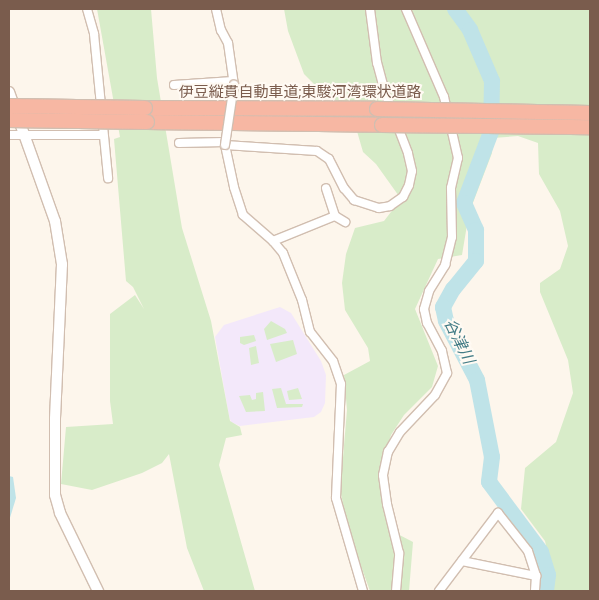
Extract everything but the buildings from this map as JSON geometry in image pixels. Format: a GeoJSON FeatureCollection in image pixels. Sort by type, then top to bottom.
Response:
{"type":"FeatureCollection","features":[{"type":"Feature","properties":{"kind":"highway","name":"伊豆縦貫自動車道;東駿河湾環状道路"},"geometry":{"type":"LineString","coordinates":[[9,106],[146,115],[382,125],[590,127]]}},
{"type":"Feature","properties":{"kind":"highway","name":"伊豆縦貫自動車道;東駿河湾環状道路"},"geometry":{"type":"LineString","coordinates":[[9,120],[377,109],[590,113]]}},
{"type":"Feature","properties":{"kind":"street"},"geometry":{"type":"LineString","coordinates":[[87,9],[94,34],[108,178]]}},
{"type":"Feature","properties":{"kind":"street"},"geometry":{"type":"LineString","coordinates":[[216,9],[221,30],[228,43],[233,83],[225,143],[234,187],[243,215],[273,241],[283,253],[302,300],[310,332],[333,361],[341,384],[336,498],[363,591]]}},
{"type":"Feature","properties":{"kind":"street"},"geometry":{"type":"LineString","coordinates":[[179,143],[225,143],[317,151],[329,160],[344,188],[354,200],[379,208],[390,206],[403,197],[409,185],[412,171],[403,138],[386,96],[376,62],[370,9]]}},
{"type":"Feature","properties":{"kind":"street"},"geometry":{"type":"LineString","coordinates":[[396,591],[400,553],[387,504],[383,475],[388,452],[400,432],[443,384],[447,373],[442,351],[427,322],[424,309],[429,291],[445,265],[452,237],[450,188],[458,158],[444,97],[406,9]]}},
{"type":"Feature","properties":{"kind":"street"},"geometry":{"type":"LineString","coordinates":[[174,85],[233,83]]}},
{"type":"Feature","properties":{"kind":"street"},"geometry":{"type":"LineString","coordinates":[[9,92],[55,221],[62,264],[55,419],[55,495],[60,513],[98,591]]}},
{"type":"Feature","properties":{"kind":"street"},"geometry":{"type":"LineString","coordinates":[[9,136],[103,136]]}},
{"type":"Feature","properties":{"kind":"street"},"geometry":{"type":"LineString","coordinates":[[326,188],[334,216],[345,222]]}},
{"type":"Feature","properties":{"kind":"street"},"geometry":{"type":"LineString","coordinates":[[273,241],[334,216]]}},
{"type":"Feature","properties":{"kind":"street"},"geometry":{"type":"LineString","coordinates":[[439,591],[498,513],[528,552],[536,576],[535,591]]}},
{"type":"Feature","properties":{"kind":"street"},"geometry":{"type":"LineString","coordinates":[[462,561],[536,576]]}},
{"type":"Feature","properties":{"kind":"shaded area"},"geometry":{"type":"Polygon","coordinates":[[[280,307],[291,313],[321,361],[326,375],[325,403],[321,412],[314,417],[240,426],[231,422],[229,416],[215,337],[224,325],[280,307]]]}},
{"type":"Feature","properties":{"kind":"green space"},"geometry":{"type":"Polygon","coordinates":[[[97,9],[151,9],[157,78],[182,228],[211,321],[230,421],[240,427],[242,435],[226,438],[219,465],[255,591],[204,591],[187,548],[169,454],[162,463],[142,473],[92,490],[61,484],[66,427],[113,424],[110,401],[110,314],[135,295],[144,309],[133,287],[126,281],[114,139],[120,137],[97,9]]]}},
{"type":"Feature","properties":{"kind":"green space"},"geometry":{"type":"Polygon","coordinates":[[[284,9],[590,9],[590,591],[551,591],[552,573],[545,541],[521,509],[525,468],[556,442],[573,393],[568,360],[540,292],[540,283],[560,269],[568,246],[560,211],[539,174],[538,143],[518,136],[493,138],[492,153],[469,213],[462,255],[438,259],[415,309],[438,366],[432,387],[404,415],[391,435],[379,476],[388,529],[413,542],[409,591],[370,591],[349,533],[341,494],[341,481],[347,410],[344,375],[370,361],[368,348],[345,310],[342,283],[346,254],[355,228],[384,221],[401,199],[376,164],[363,152],[350,107],[325,95],[304,74],[288,31],[284,9]]]}},
{"type":"Feature","properties":{"kind":"green space"},"geometry":{"type":"Polygon","coordinates":[[[271,321],[285,329],[287,333],[267,340],[264,329],[271,321]]]}},
{"type":"Feature","properties":{"kind":"green space"},"geometry":{"type":"Polygon","coordinates":[[[254,335],[256,341],[244,345],[240,343],[240,337],[254,335]]]}},
{"type":"Feature","properties":{"kind":"green space"},"geometry":{"type":"Polygon","coordinates":[[[293,340],[297,354],[276,362],[270,344],[293,340]]]}},
{"type":"Feature","properties":{"kind":"green space"},"geometry":{"type":"Polygon","coordinates":[[[256,346],[259,363],[251,365],[249,348],[256,346]]]}},
{"type":"Feature","properties":{"kind":"green space"},"geometry":{"type":"Polygon","coordinates":[[[281,388],[286,404],[303,404],[302,407],[277,408],[272,389],[281,388]]]}},
{"type":"Feature","properties":{"kind":"green space"},"geometry":{"type":"Polygon","coordinates":[[[298,388],[302,399],[289,400],[287,391],[298,388]]]}},
{"type":"Feature","properties":{"kind":"green space"},"geometry":{"type":"Polygon","coordinates":[[[263,392],[265,411],[246,412],[239,396],[250,395],[252,400],[256,399],[256,393],[263,392]]]}},
{"type":"Feature","properties":{"kind":"water"},"geometry":{"type":"Polygon","coordinates":[[[9,476],[13,477],[16,498],[9,521],[9,476]]]}},
{"type":"Feature","properties":{"kind":"waterway","name":"谷津川"},"geometry":{"type":"LineString","coordinates":[[455,9],[470,30],[492,81],[491,132],[464,203],[476,230],[476,261],[453,289],[443,307],[446,321],[477,380],[492,457],[489,482],[541,552],[548,575],[546,591]]}}]}
